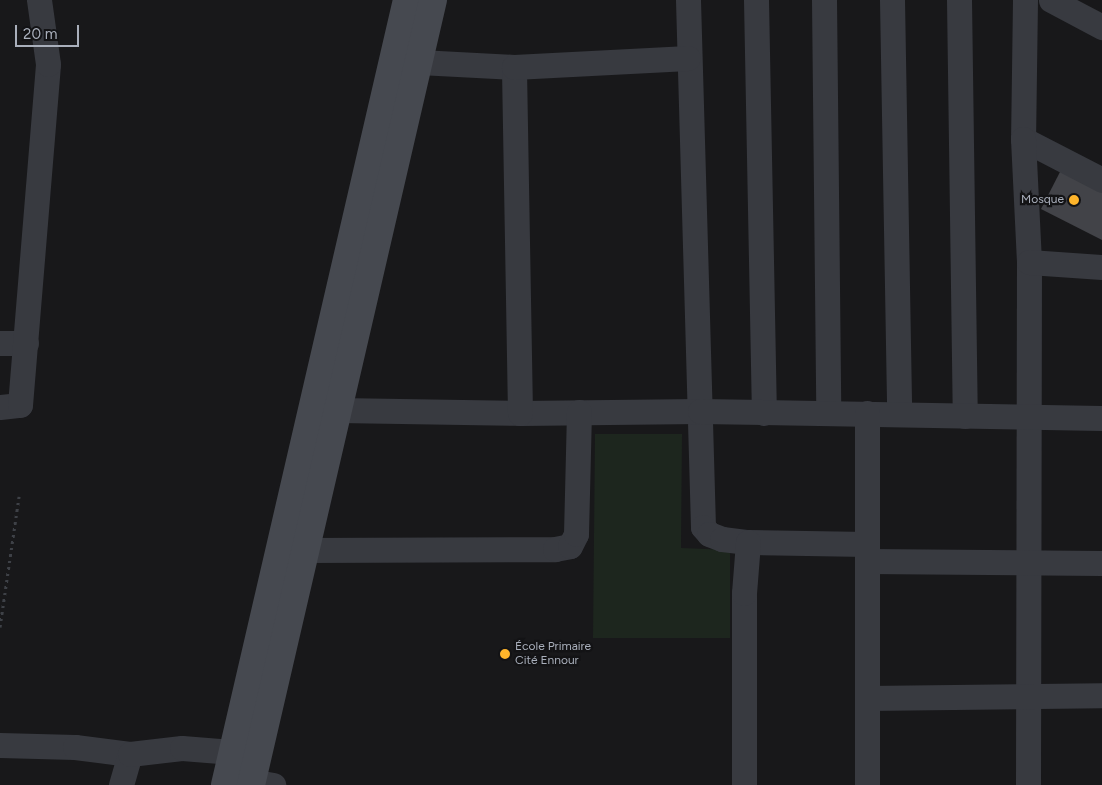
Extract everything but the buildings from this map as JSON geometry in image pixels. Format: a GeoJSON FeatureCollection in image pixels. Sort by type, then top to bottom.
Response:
{"type":"FeatureCollection","features":[{"type":"Feature","properties":{"kind":"main road"},"geometry":{"type":"LineString","coordinates":[[243,778],[311,406],[407,0]]}},
{"type":"Feature","properties":{"kind":"main road"},"geometry":{"type":"LineString","coordinates":[[243,778],[306,550],[433,0]]}},
{"type":"Feature","properties":{"kind":"street"},"geometry":{"type":"LineString","coordinates":[[0,407],[20,405],[26,343],[48,64],[39,0]]}},
{"type":"Feature","properties":{"kind":"street"},"geometry":{"type":"LineString","coordinates":[[688,0],[688,58],[703,527],[709,534],[722,539],[748,542],[867,552],[1029,562],[1102,563]]}},
{"type":"Feature","properties":{"kind":"street"},"geometry":{"type":"LineString","coordinates":[[756,0],[764,413]]}},
{"type":"Feature","properties":{"kind":"street"},"geometry":{"type":"LineString","coordinates":[[824,0],[828,412]]}},
{"type":"Feature","properties":{"kind":"street"},"geometry":{"type":"LineString","coordinates":[[892,0],[899,414]]}},
{"type":"Feature","properties":{"kind":"street"},"geometry":{"type":"LineString","coordinates":[[959,0],[965,416]]}},
{"type":"Feature","properties":{"kind":"street"},"geometry":{"type":"LineString","coordinates":[[1025,0],[1023,140],[1029,262],[1028,785]]}},
{"type":"Feature","properties":{"kind":"street"},"geometry":{"type":"LineString","coordinates":[[1051,0],[1102,27]]}},
{"type":"Feature","properties":{"kind":"street"},"geometry":{"type":"LineString","coordinates":[[419,62],[514,67],[688,58]]}},
{"type":"Feature","properties":{"kind":"street"},"geometry":{"type":"LineString","coordinates":[[514,67],[520,413]]}},
{"type":"Feature","properties":{"kind":"street"},"geometry":{"type":"LineString","coordinates":[[1023,140],[1102,180]]}},
{"type":"Feature","properties":{"kind":"street"},"geometry":{"type":"LineString","coordinates":[[1029,262],[1102,266]]}},
{"type":"Feature","properties":{"kind":"street"},"geometry":{"type":"LineString","coordinates":[[0,343],[26,343]]}},
{"type":"Feature","properties":{"kind":"street"},"geometry":{"type":"LineString","coordinates":[[311,406],[338,410],[520,413],[828,412],[1102,418]]}},
{"type":"Feature","properties":{"kind":"street"},"geometry":{"type":"LineString","coordinates":[[306,550],[555,549],[570,546],[576,534],[579,412]]}},
{"type":"Feature","properties":{"kind":"street"},"geometry":{"type":"LineString","coordinates":[[867,413],[867,785]]}},
{"type":"Feature","properties":{"kind":"street"},"geometry":{"type":"LineString","coordinates":[[744,785],[744,593],[748,542]]}},
{"type":"Feature","properties":{"kind":"street"},"geometry":{"type":"LineString","coordinates":[[867,698],[1102,695]]}},
{"type":"Feature","properties":{"kind":"street"},"geometry":{"type":"LineString","coordinates":[[0,745],[75,747],[130,754],[182,748],[243,778]]}},
{"type":"Feature","properties":{"kind":"street"},"geometry":{"type":"LineString","coordinates":[[121,785],[130,754]]}},
{"type":"Feature","properties":{"kind":"path"},"geometry":{"type":"LineString","coordinates":[[0,628],[19,496]]}},
{"type":"Feature","properties":{"kind":"shaded area"},"geometry":{"type":"Polygon","coordinates":[[[595,434],[682,434],[681,548],[730,550],[730,638],[593,638],[595,434]]]}},
{"type":"Feature","properties":{"kind":"place","name":"Mosque"},"geometry":{"type":"Point","coordinates":[1074,200]}},
{"type":"Feature","properties":{"kind":"place","name":"École Primaire Cité Ennour"},"geometry":{"type":"Point","coordinates":[505,654]}}]}
